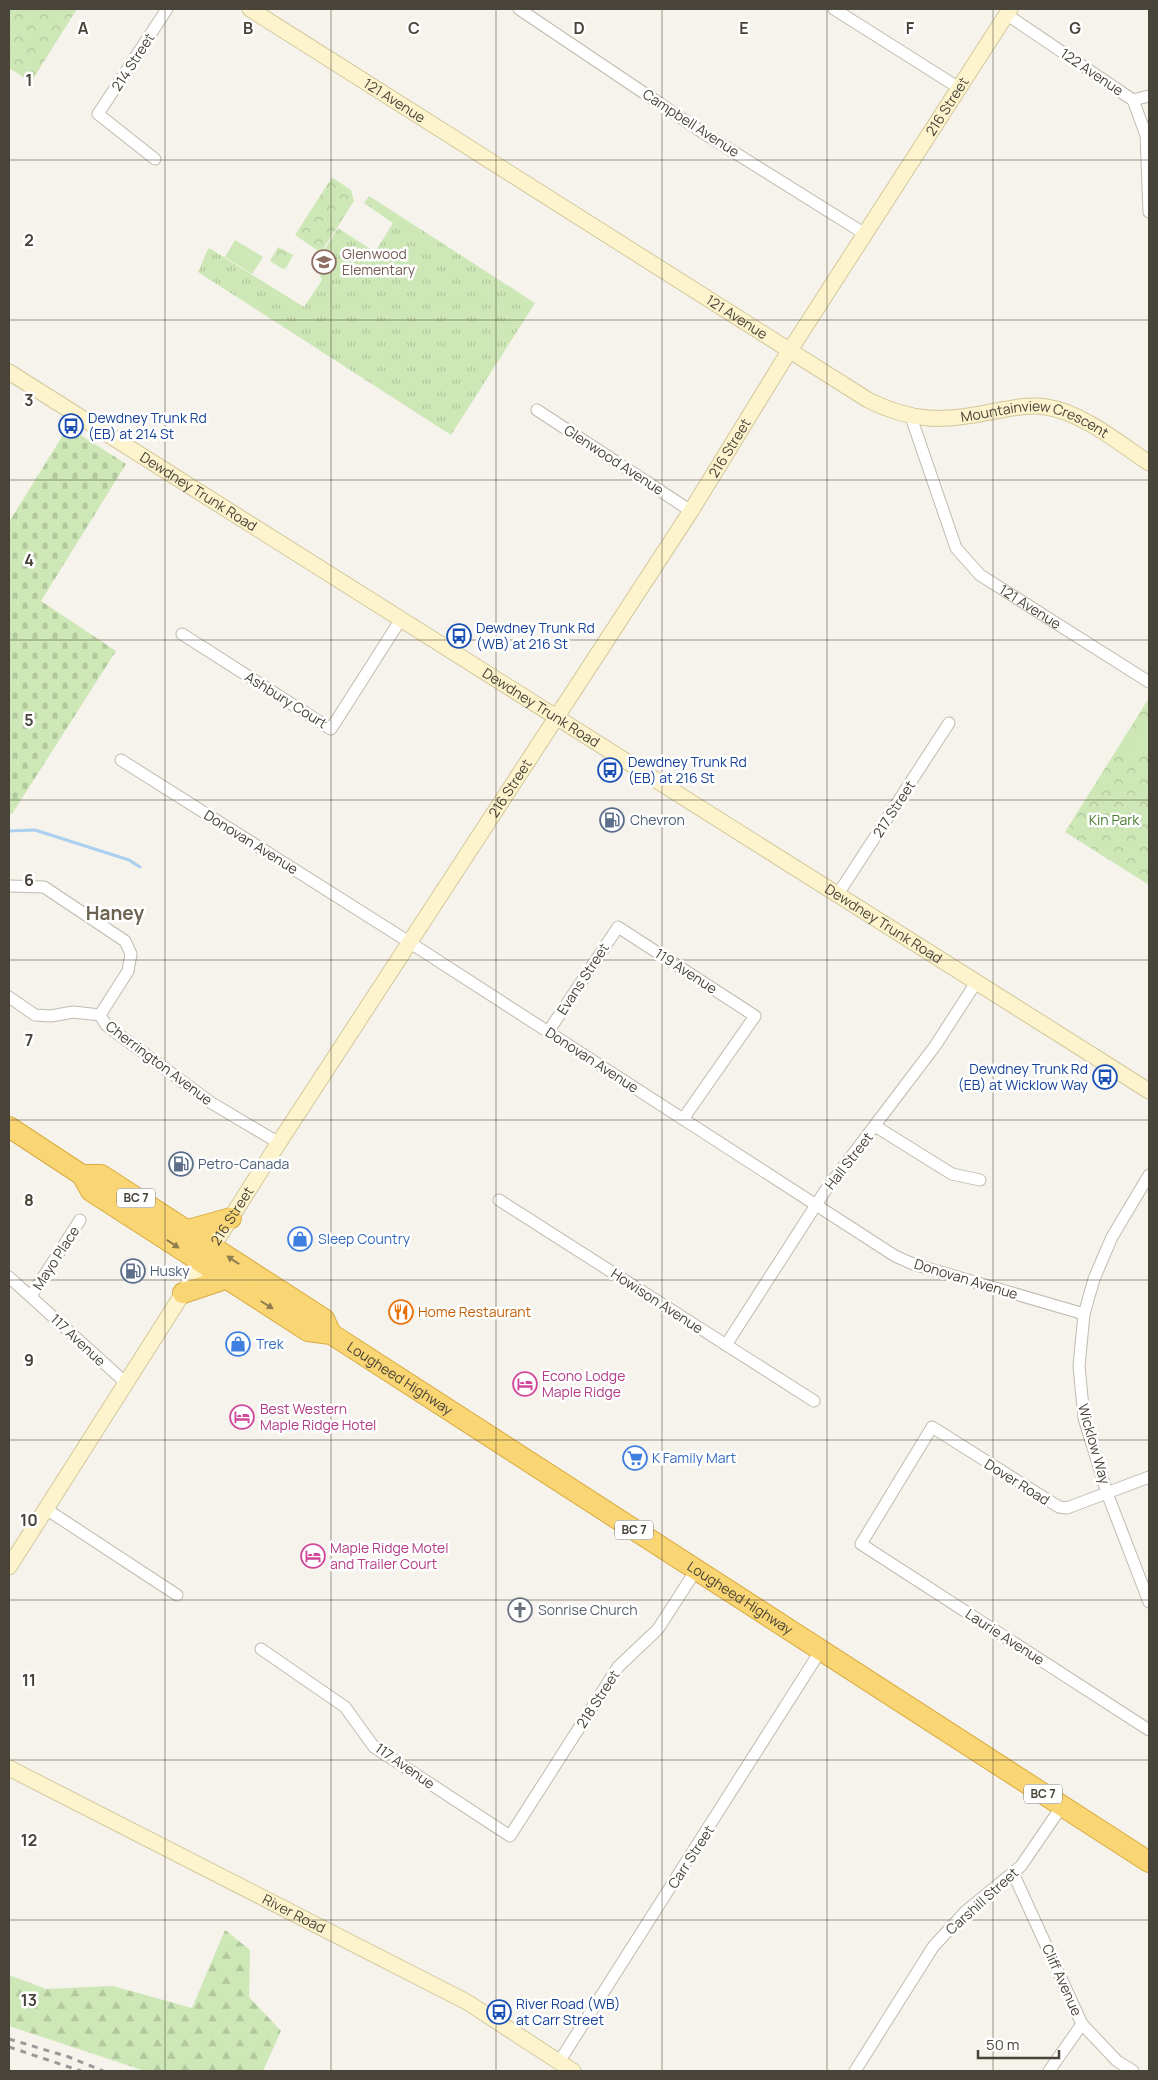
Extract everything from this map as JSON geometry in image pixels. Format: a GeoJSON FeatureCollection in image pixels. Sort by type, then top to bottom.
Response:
{"type":"FeatureCollection","features":[{"type":"Feature","properties":{"kind":"highway","name":"Lougheed Highway"},"geometry":{"type":"LineString","coordinates":[[9,1128],[82,1175],[91,1191],[225,1279],[308,1331],[331,1334],[1149,1862]]}},
{"type":"Feature","properties":{"kind":"highway","name":"Lougheed Highway"},"geometry":{"type":"LineString","coordinates":[[82,1175],[101,1175],[188,1230],[324,1319],[331,1334]]}},
{"type":"Feature","properties":{"kind":"highway"},"geometry":{"type":"LineString","coordinates":[[188,1230],[231,1218]]}},
{"type":"Feature","properties":{"kind":"highway"},"geometry":{"type":"LineString","coordinates":[[183,1293],[225,1279]]}},
{"type":"Feature","properties":{"kind":"main road","name":"121 Avenue"},"geometry":{"type":"LineString","coordinates":[[250,9],[790,352],[868,400],[911,417]]}},
{"type":"Feature","properties":{"kind":"main road","name":"216 Street"},"geometry":{"type":"LineString","coordinates":[[9,1566],[279,1143],[691,511],[790,352],[1008,12]]}},
{"type":"Feature","properties":{"kind":"main road","name":"Dewdney Trunk Road"},"geometry":{"type":"LineString","coordinates":[[11,377],[401,619],[1149,1090]]}},
{"type":"Feature","properties":{"kind":"main road","name":"Mountainview Crescent"},"geometry":{"type":"LineString","coordinates":[[911,417],[956,419],[1020,407],[1047,407],[1080,418],[1149,463]]}},
{"type":"Feature","properties":{"kind":"main road","name":"River Road"},"geometry":{"type":"LineString","coordinates":[[9,1768],[467,2002],[573,2071]]}},
{"type":"Feature","properties":{"kind":"street","name":"214 Street"},"geometry":{"type":"LineString","coordinates":[[155,159],[98,114],[167,9]]}},
{"type":"Feature","properties":{"kind":"street","name":"Campbell Avenue"},"geometry":{"type":"LineString","coordinates":[[519,9],[705,134],[865,234]]}},
{"type":"Feature","properties":{"kind":"street"},"geometry":{"type":"LineString","coordinates":[[834,9],[959,88]]}},
{"type":"Feature","properties":{"kind":"street","name":"122 Avenue"},"geometry":{"type":"LineString","coordinates":[[1008,12],[1133,100],[1146,135],[1149,212]]}},
{"type":"Feature","properties":{"kind":"street"},"geometry":{"type":"LineString","coordinates":[[1133,100],[1149,96]]}},
{"type":"Feature","properties":{"kind":"street","name":"Glenwood Avenue"},"geometry":{"type":"LineString","coordinates":[[537,410],[691,511]]}},
{"type":"Feature","properties":{"kind":"street","name":"121 Avenue"},"geometry":{"type":"LineString","coordinates":[[911,417],[956,548],[980,574],[1149,682]]}},
{"type":"Feature","properties":{"kind":"street","name":"Ashbury Court"},"geometry":{"type":"LineString","coordinates":[[182,634],[331,729],[401,619]]}},
{"type":"Feature","properties":{"kind":"street","name":"217 Street"},"geometry":{"type":"LineString","coordinates":[[838,894],[949,723]]}},
{"type":"Feature","properties":{"kind":"street","name":"Donovan Avenue"},"geometry":{"type":"LineString","coordinates":[[121,760],[410,942],[896,1256],[913,1264],[1084,1314]]}},
{"type":"Feature","properties":{"kind":"street"},"geometry":{"type":"LineString","coordinates":[[9,886],[44,887],[125,940],[131,954],[128,971],[100,1015]]}},
{"type":"Feature","properties":{"kind":"street","name":"119 Avenue"},"geometry":{"type":"LineString","coordinates":[[618,927],[755,1016],[683,1119]]}},
{"type":"Feature","properties":{"kind":"street","name":"Evans Street"},"geometry":{"type":"LineString","coordinates":[[548,1032],[618,927]]}},
{"type":"Feature","properties":{"kind":"street","name":"Hall Street"},"geometry":{"type":"LineString","coordinates":[[726,1345],[817,1205],[935,1046],[977,981]]}},
{"type":"Feature","properties":{"kind":"street","name":"Cherrington Avenue"},"geometry":{"type":"LineString","coordinates":[[9,998],[35,1015],[51,1016],[73,1012],[100,1015],[106,1025],[210,1102],[279,1143]]}},
{"type":"Feature","properties":{"kind":"street"},"geometry":{"type":"LineString","coordinates":[[876,1126],[952,1174],[980,1180]]}},
{"type":"Feature","properties":{"kind":"street","name":"Wicklow Way"},"geometry":{"type":"LineString","coordinates":[[1149,1175],[1112,1237],[1094,1279],[1084,1314],[1079,1366],[1081,1406],[1107,1493],[1149,1602]]}},
{"type":"Feature","properties":{"kind":"street","name":"Howison Avenue"},"geometry":{"type":"LineString","coordinates":[[500,1200],[814,1402]]}},
{"type":"Feature","properties":{"kind":"street","name":"Mayo Place"},"geometry":{"type":"LineString","coordinates":[[9,1278],[31,1296],[80,1220]]}},
{"type":"Feature","properties":{"kind":"street","name":"117 Avenue"},"geometry":{"type":"LineString","coordinates":[[31,1296],[126,1383]]}},
{"type":"Feature","properties":{"kind":"street","name":"Dover Road"},"geometry":{"type":"LineString","coordinates":[[861,1544],[932,1427],[1059,1507],[1067,1508],[1149,1477]]}},
{"type":"Feature","properties":{"kind":"street"},"geometry":{"type":"LineString","coordinates":[[46,1509],[178,1595]]}},
{"type":"Feature","properties":{"kind":"street","name":"Laurie Avenue"},"geometry":{"type":"LineString","coordinates":[[861,1544],[1149,1730]]}},
{"type":"Feature","properties":{"kind":"street","name":"218 Street"},"geometry":{"type":"LineString","coordinates":[[510,1836],[618,1668],[658,1629],[696,1570]]}},
{"type":"Feature","properties":{"kind":"street","name":"117 Avenue"},"geometry":{"type":"LineString","coordinates":[[261,1649],[345,1707],[374,1747],[510,1836]]}},
{"type":"Feature","properties":{"kind":"street","name":"Carr Street"},"geometry":{"type":"LineString","coordinates":[[559,2062],[821,1650]]}},
{"type":"Feature","properties":{"kind":"street","name":"Carshill Street"},"geometry":{"type":"LineString","coordinates":[[855,2071],[933,1947],[966,1911],[1013,1873],[1032,1854],[1062,1806]]}},
{"type":"Feature","properties":{"kind":"street","name":"Cliff Avenue"},"geometry":{"type":"LineString","coordinates":[[1013,1873],[1082,2024],[1117,2061],[1133,2071]]}},
{"type":"Feature","properties":{"kind":"street"},"geometry":{"type":"LineString","coordinates":[[1049,2071],[1082,2024]]}},
{"type":"Feature","properties":{"kind":"green space"},"geometry":{"type":"Polygon","coordinates":[[[9,9],[77,9],[31,82],[9,68],[9,9]]]}},
{"type":"Feature","properties":{"kind":"green space"},"geometry":{"type":"Polygon","coordinates":[[[333,178],[351,190],[354,201],[320,252],[295,235],[333,178]]]}},
{"type":"Feature","properties":{"kind":"green space"},"geometry":{"type":"Polygon","coordinates":[[[369,196],[535,303],[451,435],[198,272],[209,248],[304,307],[322,280],[319,274],[327,261],[320,257],[338,228],[375,252],[393,223],[364,203],[369,196]]]}},
{"type":"Feature","properties":{"kind":"green space"},"geometry":{"type":"Polygon","coordinates":[[[235,240],[263,257],[252,274],[225,257],[235,240]]]}},
{"type":"Feature","properties":{"kind":"green space"},"geometry":{"type":"Polygon","coordinates":[[[278,247],[293,255],[286,268],[283,269],[270,261],[278,247]]]}},
{"type":"Feature","properties":{"kind":"green space"},"geometry":{"type":"Polygon","coordinates":[[[68,427],[126,464],[41,601],[116,651],[12,814],[9,814],[9,522],[68,427]]]}},
{"type":"Feature","properties":{"kind":"green space","name":"Kin Park"},"geometry":{"type":"Polygon","coordinates":[[[1149,698],[1149,885],[1065,832],[1149,698]]]}},
{"type":"Feature","properties":{"kind":"green space"},"geometry":{"type":"Polygon","coordinates":[[[1146,716],[1149,719],[1149,744],[1141,758],[1126,749],[1146,716]]]}},
{"type":"Feature","properties":{"kind":"green space"},"geometry":{"type":"Polygon","coordinates":[[[225,1930],[250,1950],[249,1997],[281,2031],[263,2071],[145,2071],[9,2026],[9,1975],[46,1989],[113,1986],[192,2008],[225,1930]]]}},
{"type":"Feature","properties":{"kind":"waterway"},"geometry":{"type":"LineString","coordinates":[[9,831],[35,830],[129,860],[140,867]]}},
{"type":"Feature","properties":{"kind":"railway"},"geometry":{"type":"LineString","coordinates":[[9,2039],[69,2057],[103,2071]]}},
{"type":"Feature","properties":{"kind":"railway"},"geometry":{"type":"LineString","coordinates":[[9,2047],[81,2071]]}},
{"type":"Feature","properties":{"kind":"place","name":"Glenwood Elementary"},"geometry":{"type":"Point","coordinates":[324,262]}},
{"type":"Feature","properties":{"kind":"place","name":"Dewdney Trunk Rd (EB) at 214 St"},"geometry":{"type":"Point","coordinates":[71,426]}},
{"type":"Feature","properties":{"kind":"place","name":"Dewdney Trunk Rd (WB) at 216 St"},"geometry":{"type":"Point","coordinates":[459,636]}},
{"type":"Feature","properties":{"kind":"place","name":"Dewdney Trunk Rd (EB) at 216 St"},"geometry":{"type":"Point","coordinates":[610,770]}},
{"type":"Feature","properties":{"kind":"place","name":"Chevron"},"geometry":{"type":"Point","coordinates":[612,820]}},
{"type":"Feature","properties":{"kind":"place","name":"Dewdney Trunk Rd (EB) at Wicklow Way"},"geometry":{"type":"Point","coordinates":[1105,1077]}},
{"type":"Feature","properties":{"kind":"place","name":"Petro-Canada"},"geometry":{"type":"Point","coordinates":[181,1164]}},
{"type":"Feature","properties":{"kind":"place","name":"Sleep Country"},"geometry":{"type":"Point","coordinates":[300,1239]}},
{"type":"Feature","properties":{"kind":"place","name":"Husky"},"geometry":{"type":"Point","coordinates":[133,1271]}},
{"type":"Feature","properties":{"kind":"place","name":"Home Restaurant"},"geometry":{"type":"Point","coordinates":[401,1312]}},
{"type":"Feature","properties":{"kind":"place","name":"Trek"},"geometry":{"type":"Point","coordinates":[238,1344]}},
{"type":"Feature","properties":{"kind":"place","name":"Econo Lodge Maple Ridge"},"geometry":{"type":"Point","coordinates":[525,1384]}},
{"type":"Feature","properties":{"kind":"place","name":"Best Western Maple Ridge Hotel"},"geometry":{"type":"Point","coordinates":[242,1417]}},
{"type":"Feature","properties":{"kind":"place","name":"K Family Mart"},"geometry":{"type":"Point","coordinates":[635,1458]}},
{"type":"Feature","properties":{"kind":"place","name":"Maple Ridge Motel and Trailer Court"},"geometry":{"type":"Point","coordinates":[313,1556]}},
{"type":"Feature","properties":{"kind":"place","name":"Sonrise Church"},"geometry":{"type":"Point","coordinates":[520,1610]}},
{"type":"Feature","properties":{"kind":"place","name":"River Road (WB) at Carr Street"},"geometry":{"type":"Point","coordinates":[499,2012]}},
{"type":"Feature","properties":{"kind":"district","name":"Haney"},"geometry":{"type":"Point","coordinates":[115,913]}}]}
